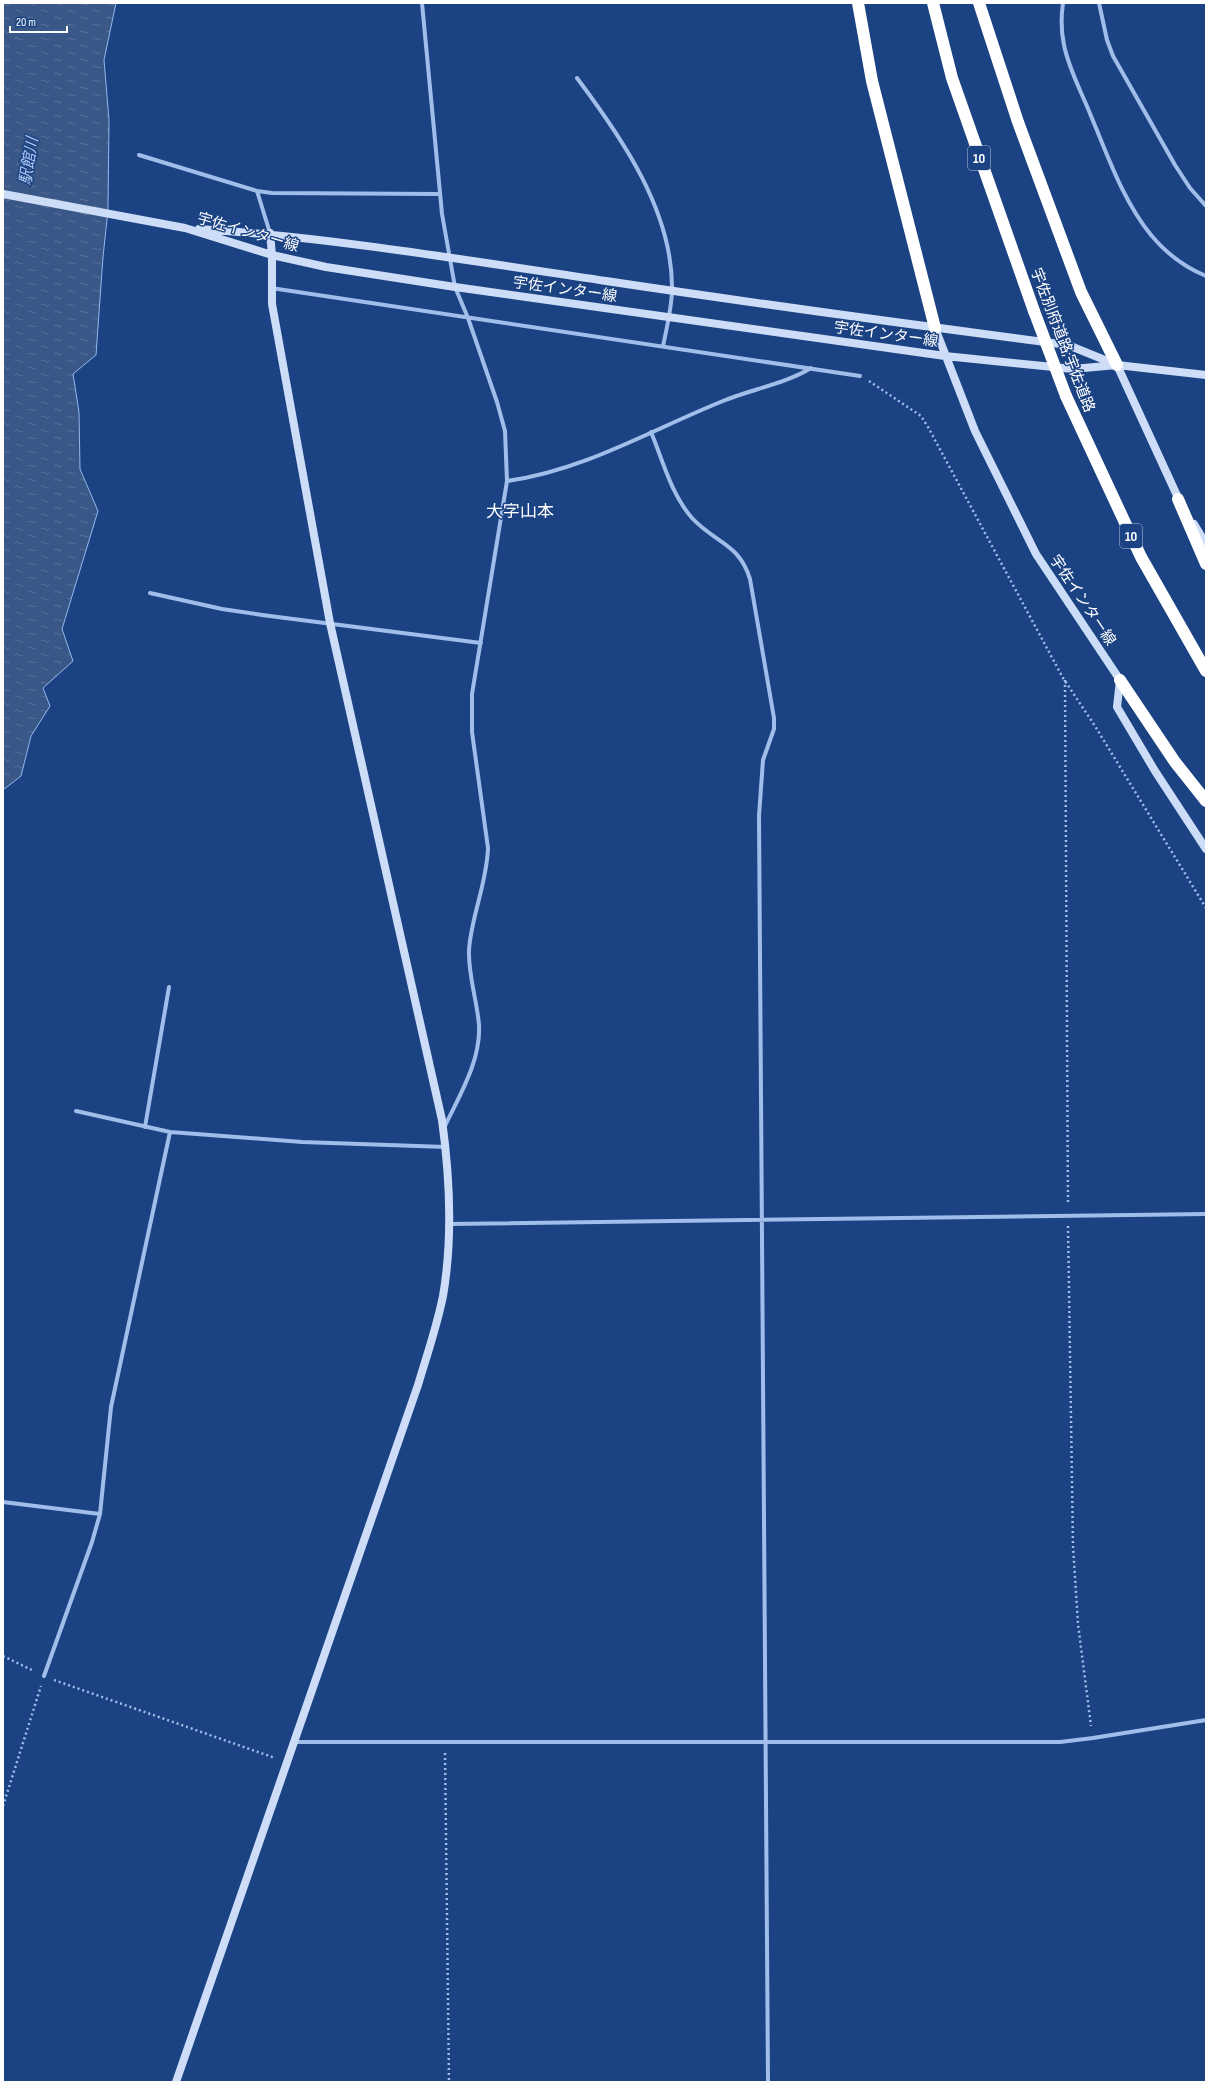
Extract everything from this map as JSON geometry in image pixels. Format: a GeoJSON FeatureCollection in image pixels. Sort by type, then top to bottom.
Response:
{"type":"FeatureCollection","features":[{"type":"Feature","properties":{"kind":"highway"},"geometry":{"type":"LineString","coordinates":[[858,3],[872,81],[935,328]]}},
{"type":"Feature","properties":{"kind":"highway","name":"宇佐別府道路;宇佐道路"},"geometry":{"type":"LineString","coordinates":[[933,3],[960,100],[1034,311],[1066,396],[1141,557],[1206,671]]}},
{"type":"Feature","properties":{"kind":"highway"},"geometry":{"type":"LineString","coordinates":[[979,3],[1018,122],[1081,292],[1117,365]]}},
{"type":"Feature","properties":{"kind":"highway"},"geometry":{"type":"LineString","coordinates":[[1178,499],[1206,564]]}},
{"type":"Feature","properties":{"kind":"highway"},"geometry":{"type":"LineString","coordinates":[[1120,680],[1175,762],[1206,801]]}},
{"type":"Feature","properties":{"kind":"main road","name":"宇佐インター線"},"geometry":{"type":"LineString","coordinates":[[3,194],[185,228],[270,233],[935,328],[1068,345],[1117,365]]}},
{"type":"Feature","properties":{"kind":"main road","name":"宇佐インター線"},"geometry":{"type":"LineString","coordinates":[[185,228],[272,255],[326,267],[455,288],[945,356],[1073,369],[1117,365]]}},
{"type":"Feature","properties":{"kind":"main road"},"geometry":{"type":"LineString","coordinates":[[176,2082],[432,1340],[446,1274],[449,1224],[449,1174],[443,1130],[330,623],[272,304],[272,255],[270,233]]}},
{"type":"Feature","properties":{"kind":"main road","name":"宇佐インター線"},"geometry":{"type":"LineString","coordinates":[[935,328],[975,431],[1036,554],[1120,680]]}},
{"type":"Feature","properties":{"kind":"main road"},"geometry":{"type":"LineString","coordinates":[[1117,365],[1206,375]]}},
{"type":"Feature","properties":{"kind":"main road"},"geometry":{"type":"LineString","coordinates":[[1117,365],[1178,499],[1206,544]]}},
{"type":"Feature","properties":{"kind":"main road"},"geometry":{"type":"LineString","coordinates":[[1120,680],[1117,707],[1155,771],[1206,849]]}},
{"type":"Feature","properties":{"kind":"street"},"geometry":{"type":"LineString","coordinates":[[422,3],[439,194],[455,288],[468,318],[497,402],[505,431],[507,481],[481,643],[471,717],[486,832],[487,864],[469,948],[469,959],[479,1024],[478,1047],[474,1062],[443,1130]]}},
{"type":"Feature","properties":{"kind":"street"},"geometry":{"type":"LineString","coordinates":[[1063,3],[1061,28],[1068,62],[1120,182],[1134,210],[1151,234],[1172,257],[1190,269],[1206,276]]}},
{"type":"Feature","properties":{"kind":"street"},"geometry":{"type":"LineString","coordinates":[[1099,3],[1107,40],[1113,56],[1175,165],[1190,188],[1206,206]]}},
{"type":"Feature","properties":{"kind":"street"},"geometry":{"type":"LineString","coordinates":[[576,78],[598,106],[647,185],[665,237],[672,291],[669,317],[663,346]]}},
{"type":"Feature","properties":{"kind":"street"},"geometry":{"type":"LineString","coordinates":[[139,155],[257,191],[284,193],[439,194]]}},
{"type":"Feature","properties":{"kind":"street"},"geometry":{"type":"LineString","coordinates":[[257,191],[270,233]]}},
{"type":"Feature","properties":{"kind":"street"},"geometry":{"type":"LineString","coordinates":[[271,288],[860,376]]}},
{"type":"Feature","properties":{"kind":"street"},"geometry":{"type":"LineString","coordinates":[[507,481],[526,478],[572,464],[652,432],[739,394],[799,376],[812,368]]}},
{"type":"Feature","properties":{"kind":"street"},"geometry":{"type":"LineString","coordinates":[[652,432],[674,490],[683,505],[704,529],[730,547],[741,557],[746,566],[750,579],[774,718],[774,729],[763,760],[759,804],[768,2082]]}},
{"type":"Feature","properties":{"kind":"street"},"geometry":{"type":"LineString","coordinates":[[150,593],[229,610],[481,643]]}},
{"type":"Feature","properties":{"kind":"street"},"geometry":{"type":"LineString","coordinates":[[145,1127],[169,987]]}},
{"type":"Feature","properties":{"kind":"street"},"geometry":{"type":"LineString","coordinates":[[76,1111],[170,1132],[302,1142],[446,1147]]}},
{"type":"Feature","properties":{"kind":"street"},"geometry":{"type":"LineString","coordinates":[[44,1676],[92,1542],[100,1514],[111,1407],[170,1132]]}},
{"type":"Feature","properties":{"kind":"street"},"geometry":{"type":"LineString","coordinates":[[449,1224],[1206,1214]]}},
{"type":"Feature","properties":{"kind":"street"},"geometry":{"type":"LineString","coordinates":[[3,1502],[100,1514]]}},
{"type":"Feature","properties":{"kind":"street"},"geometry":{"type":"LineString","coordinates":[[294,1742],[1060,1742],[1206,1720]]}},
{"type":"Feature","properties":{"kind":"path"},"geometry":{"type":"LineString","coordinates":[[860,376],[921,416],[1064,678],[1206,908]]}},
{"type":"Feature","properties":{"kind":"path"},"geometry":{"type":"LineString","coordinates":[[3,1656],[44,1676],[287,1762]]}},
{"type":"Feature","properties":{"kind":"path"},"geometry":{"type":"LineString","coordinates":[[3,1806],[44,1676]]}},
{"type":"Feature","properties":{"kind":"path"},"geometry":{"type":"LineString","coordinates":[[445,1742],[449,2082]]}},
{"type":"Feature","properties":{"kind":"water","name":"駅館川"},"geometry":{"type":"Polygon","coordinates":[[[3,3],[116,3],[104,60],[109,120],[108,210],[96,355],[73,374],[79,412],[80,469],[98,511],[62,629],[73,661],[43,688],[50,706],[31,736],[21,776],[3,790],[3,3]]]}},
{"type":"Feature","properties":{"kind":"district","name":"大字山本"},"geometry":{"type":"Point","coordinates":[520,511]}}]}
